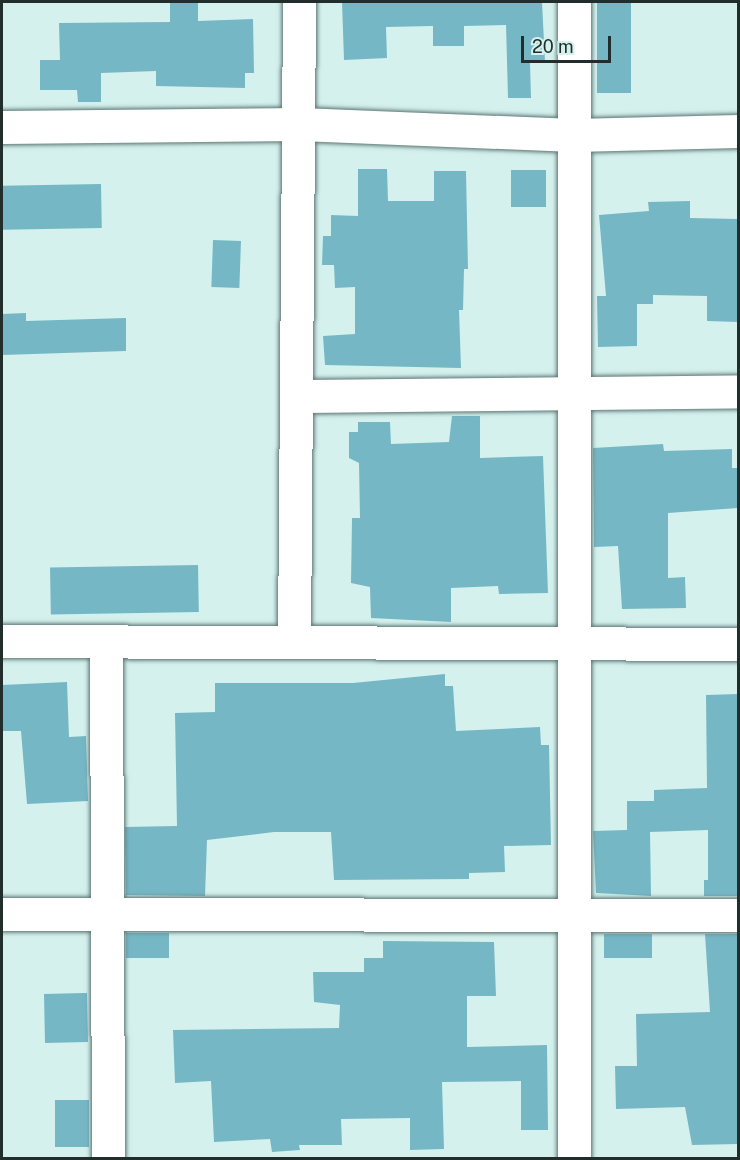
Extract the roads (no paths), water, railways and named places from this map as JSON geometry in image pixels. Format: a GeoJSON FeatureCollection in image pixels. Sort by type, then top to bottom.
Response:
{"type":"FeatureCollection","features":[{"type":"Feature","properties":{"kind":"street"},"geometry":{"type":"LineString","coordinates":[[294,642],[300,124],[299,2]]}},
{"type":"Feature","properties":{"kind":"street"},"geometry":{"type":"LineString","coordinates":[[574,2],[572,646],[576,914],[574,1158]]}},
{"type":"Feature","properties":{"kind":"street"},"geometry":{"type":"LineString","coordinates":[[2,127],[300,124],[574,135],[738,131]]}},
{"type":"Feature","properties":{"kind":"street"},"geometry":{"type":"LineString","coordinates":[[297,396],[738,391]]}},
{"type":"Feature","properties":{"kind":"street"},"geometry":{"type":"LineString","coordinates":[[2,641],[572,646],[738,644]]}},
{"type":"Feature","properties":{"kind":"street"},"geometry":{"type":"LineString","coordinates":[[106,641],[108,1158]]}},
{"type":"Feature","properties":{"kind":"street"},"geometry":{"type":"LineString","coordinates":[[2,914],[107,912],[738,915]]}}]}
